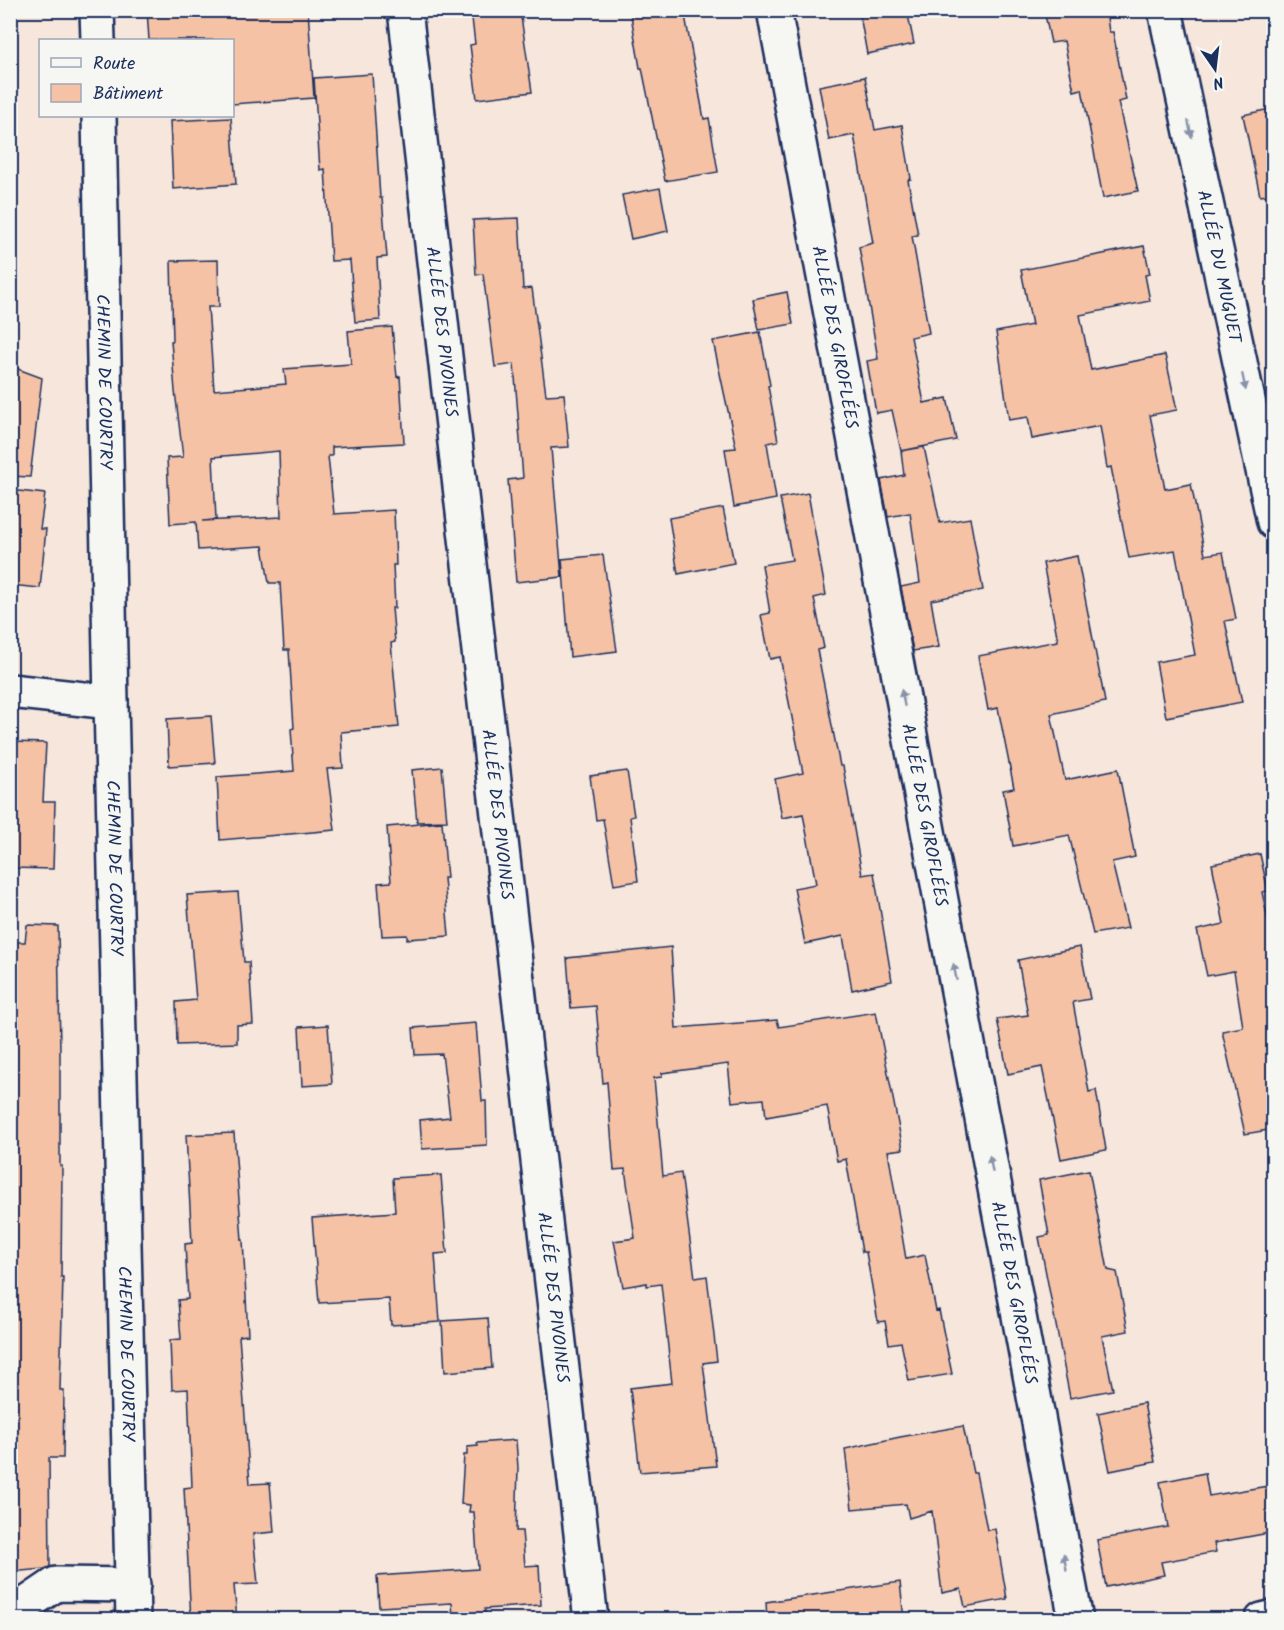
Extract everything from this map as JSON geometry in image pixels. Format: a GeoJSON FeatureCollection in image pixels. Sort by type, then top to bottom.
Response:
{"type":"FeatureCollection","features":[{"type":"Feature","properties":{"kind":"street"},"geometry":{"type":"LineString","coordinates":[[97,10],[98,39]]}},
{"type":"Feature","properties":{"kind":"street","name":"ALLÉE DES PIVOINES"},"geometry":{"type":"LineString","coordinates":[[405,10],[591,1620]]}},
{"type":"Feature","properties":{"kind":"street","name":"ALLÉE DES GIROFLÉES"},"geometry":{"type":"LineString","coordinates":[[774,10],[1076,1620]]}},
{"type":"Feature","properties":{"kind":"street","name":"ALLÉE DU MUGUET"},"geometry":{"type":"LineString","coordinates":[[1165,10],[1274,522]]}},
{"type":"Feature","properties":{"kind":"street","name":"CHEMIN DE COURTRY"},"geometry":{"type":"LineString","coordinates":[[99,117],[133,1620]]}},
{"type":"Feature","properties":{"kind":"street"},"geometry":{"type":"LineString","coordinates":[[10,691],[111,702]]}},
{"type":"Feature","properties":{"kind":"street"},"geometry":{"type":"LineString","coordinates":[[15,1620],[25,1605],[56,1584],[132,1585]]}},
{"type":"Feature","properties":{"kind":"street"},"geometry":{"type":"LineString","coordinates":[[1262,1620],[1274,1617]]}},
{"type":"Feature","properties":{"kind":"building"},"geometry":{"type":"Polygon","coordinates":[[[147,10],[308,10],[314,98],[234,104],[234,39],[149,39],[147,10]]]}},
{"type":"Feature","properties":{"kind":"building"},"geometry":{"type":"Polygon","coordinates":[[[471,10],[520,10],[532,92],[477,99],[470,45],[475,44],[471,10]]]}},
{"type":"Feature","properties":{"kind":"building"},"geometry":{"type":"Polygon","coordinates":[[[630,10],[684,10],[704,119],[709,118],[718,172],[665,181],[642,68],[640,68],[630,10]]]}},
{"type":"Feature","properties":{"kind":"building"},"geometry":{"type":"Polygon","coordinates":[[[859,10],[907,10],[914,44],[867,54],[859,10]]]}},
{"type":"Feature","properties":{"kind":"building"},"geometry":{"type":"Polygon","coordinates":[[[1044,10],[1106,10],[1109,32],[1113,32],[1126,100],[1118,102],[1138,191],[1103,198],[1082,89],[1074,91],[1064,41],[1051,43],[1044,10]]]}},
{"type":"Feature","properties":{"kind":"building"},"geometry":{"type":"Polygon","coordinates":[[[372,74],[380,198],[382,198],[387,257],[377,258],[380,320],[355,322],[350,260],[331,261],[325,169],[320,170],[314,78],[372,74]]]}},
{"type":"Feature","properties":{"kind":"building"},"geometry":{"type":"Polygon","coordinates":[[[865,77],[875,130],[902,125],[911,179],[908,180],[918,235],[912,236],[929,333],[911,337],[924,403],[947,398],[956,440],[901,451],[892,410],[876,413],[867,361],[878,359],[859,247],[873,243],[854,135],[829,140],[819,86],[865,77]]]}},
{"type":"Feature","properties":{"kind":"building"},"geometry":{"type":"Polygon","coordinates":[[[1274,108],[1274,194],[1260,196],[1243,115],[1274,108]]]}},
{"type":"Feature","properties":{"kind":"building"},"geometry":{"type":"Polygon","coordinates":[[[231,118],[236,184],[173,189],[170,121],[231,118]]]}},
{"type":"Feature","properties":{"kind":"building"},"geometry":{"type":"Polygon","coordinates":[[[660,188],[668,231],[631,239],[622,195],[660,188]]]}},
{"type":"Feature","properties":{"kind":"building"},"geometry":{"type":"Polygon","coordinates":[[[519,218],[523,289],[532,288],[546,395],[564,394],[569,447],[551,448],[562,577],[516,582],[508,480],[523,478],[514,364],[495,367],[483,274],[476,275],[473,220],[519,218]]]}},
{"type":"Feature","properties":{"kind":"building"},"geometry":{"type":"Polygon","coordinates":[[[1144,246],[1150,274],[1145,275],[1150,301],[1080,315],[1091,370],[1165,355],[1177,410],[1150,415],[1165,489],[1191,484],[1205,555],[1223,552],[1236,619],[1225,621],[1242,702],[1166,717],[1156,662],[1195,655],[1175,550],[1129,558],[1111,467],[1107,468],[1100,426],[1032,439],[1028,417],[1009,420],[996,332],[1032,325],[1021,270],[1144,246]]]}},
{"type":"Feature","properties":{"kind":"building"},"geometry":{"type":"Polygon","coordinates":[[[218,260],[219,307],[208,307],[214,390],[286,384],[284,369],[351,364],[348,331],[392,327],[397,377],[400,376],[404,443],[332,447],[332,456],[328,456],[334,514],[394,510],[396,565],[393,565],[395,608],[392,608],[395,642],[391,643],[399,727],[341,732],[343,768],[327,769],[335,830],[220,840],[217,777],[294,771],[289,650],[284,650],[280,583],[269,583],[263,546],[198,550],[196,522],[170,524],[167,458],[183,457],[171,341],[173,341],[171,261],[218,260]],[[279,451],[213,457],[216,520],[202,521],[281,517],[279,451]]]}},
{"type":"Feature","properties":{"kind":"building"},"geometry":{"type":"Polygon","coordinates":[[[787,292],[793,324],[759,330],[753,299],[787,292]]]}},
{"type":"Feature","properties":{"kind":"building"},"geometry":{"type":"Polygon","coordinates":[[[760,332],[778,441],[767,443],[776,499],[734,507],[725,449],[736,448],[713,341],[760,332]]]}},
{"type":"Feature","properties":{"kind":"building"},"geometry":{"type":"Polygon","coordinates":[[[10,366],[42,378],[30,477],[10,476],[10,366]]]}},
{"type":"Feature","properties":{"kind":"building"},"geometry":{"type":"Polygon","coordinates":[[[924,447],[940,523],[970,518],[983,590],[931,600],[939,647],[913,651],[901,587],[920,583],[910,513],[888,517],[881,480],[904,475],[901,451],[924,447]]]}},
{"type":"Feature","properties":{"kind":"building"},"geometry":{"type":"Polygon","coordinates":[[[10,490],[45,494],[40,529],[46,529],[40,588],[10,585],[10,490]]]}},
{"type":"Feature","properties":{"kind":"building"},"geometry":{"type":"Polygon","coordinates":[[[808,493],[826,595],[814,598],[824,648],[817,650],[840,766],[843,766],[862,875],[874,873],[892,981],[852,990],[843,936],[805,944],[794,888],[816,884],[803,814],[782,818],[775,779],[803,773],[780,657],[770,659],[761,615],[770,613],[762,565],[792,560],[780,498],[808,493]]]}},
{"type":"Feature","properties":{"kind":"building"},"geometry":{"type":"Polygon","coordinates":[[[723,508],[734,563],[678,574],[669,518],[723,508]]]}},
{"type":"Feature","properties":{"kind":"building"},"geometry":{"type":"Polygon","coordinates":[[[603,555],[617,651],[570,657],[562,559],[603,555]]]}},
{"type":"Feature","properties":{"kind":"building"},"geometry":{"type":"Polygon","coordinates":[[[1077,556],[1105,702],[1051,714],[1065,780],[1118,769],[1135,857],[1112,862],[1128,928],[1093,934],[1069,835],[1013,846],[1003,790],[1014,788],[998,708],[988,710],[978,656],[1058,641],[1043,563],[1077,556]]]}},
{"type":"Feature","properties":{"kind":"building"},"geometry":{"type":"Polygon","coordinates":[[[211,716],[215,763],[169,766],[167,719],[211,716]]]}},
{"type":"Feature","properties":{"kind":"building"},"geometry":{"type":"Polygon","coordinates":[[[10,742],[46,743],[43,802],[55,802],[53,869],[11,868],[10,742]]]}},
{"type":"Feature","properties":{"kind":"building"},"geometry":{"type":"Polygon","coordinates":[[[442,767],[447,821],[417,822],[412,770],[442,767]]]}},
{"type":"Feature","properties":{"kind":"building"},"geometry":{"type":"Polygon","coordinates":[[[627,771],[634,816],[630,817],[638,881],[614,885],[603,819],[596,820],[590,776],[627,771]]]}},
{"type":"Feature","properties":{"kind":"building"},"geometry":{"type":"Polygon","coordinates":[[[442,822],[449,936],[407,939],[407,935],[382,936],[378,883],[391,882],[387,827],[442,822]]]}},
{"type":"Feature","properties":{"kind":"building"},"geometry":{"type":"Polygon","coordinates":[[[1260,854],[1268,891],[1262,892],[1274,948],[1274,1129],[1245,1134],[1222,1031],[1243,1027],[1234,971],[1207,976],[1197,930],[1224,924],[1212,864],[1260,854]]]}},
{"type":"Feature","properties":{"kind":"building"},"geometry":{"type":"Polygon","coordinates":[[[238,892],[244,962],[249,962],[253,1024],[237,1025],[237,1043],[177,1045],[176,1002],[196,1000],[187,895],[238,892]]]}},
{"type":"Feature","properties":{"kind":"building"},"geometry":{"type":"Polygon","coordinates":[[[27,925],[58,926],[60,1166],[62,1166],[61,1277],[63,1277],[60,1390],[64,1390],[63,1458],[49,1458],[50,1567],[10,1572],[10,942],[25,942],[27,925]]]}},
{"type":"Feature","properties":{"kind":"building"},"geometry":{"type":"Polygon","coordinates":[[[671,947],[676,1028],[777,1020],[779,1027],[876,1012],[903,1149],[888,1151],[906,1259],[925,1255],[952,1374],[909,1381],[901,1342],[889,1344],[885,1321],[878,1322],[866,1252],[862,1252],[846,1159],[837,1161],[827,1106],[766,1117],[764,1099],[732,1102],[728,1064],[662,1073],[662,1077],[654,1078],[663,1176],[681,1173],[695,1278],[707,1276],[717,1361],[703,1363],[716,1466],[640,1472],[630,1388],[672,1383],[661,1284],[647,1286],[647,1283],[623,1287],[614,1241],[635,1238],[625,1169],[614,1170],[607,1082],[603,1083],[596,1006],[571,1008],[567,958],[671,947]]]}},
{"type":"Feature","properties":{"kind":"building"},"geometry":{"type":"Polygon","coordinates":[[[1080,947],[1090,999],[1073,1002],[1089,1092],[1096,1090],[1106,1150],[1061,1159],[1042,1067],[1008,1074],[997,1019],[1028,1015],[1018,960],[1080,947]]]}},
{"type":"Feature","properties":{"kind":"building"},"geometry":{"type":"Polygon","coordinates":[[[476,1023],[482,1101],[486,1101],[487,1145],[422,1149],[420,1120],[450,1117],[442,1054],[415,1055],[413,1028],[476,1023]]]}},
{"type":"Feature","properties":{"kind":"building"},"geometry":{"type":"Polygon","coordinates":[[[328,1025],[332,1084],[302,1086],[299,1027],[328,1025]]]}},
{"type":"Feature","properties":{"kind":"building"},"geometry":{"type":"Polygon","coordinates":[[[234,1133],[248,1335],[239,1336],[250,1484],[270,1483],[274,1532],[253,1534],[258,1584],[234,1585],[237,1620],[191,1620],[184,1488],[192,1487],[188,1389],[172,1390],[170,1340],[181,1339],[178,1300],[188,1299],[185,1244],[192,1243],[186,1135],[234,1133]]]}},
{"type":"Feature","properties":{"kind":"building"},"geometry":{"type":"Polygon","coordinates":[[[1089,1170],[1108,1270],[1117,1272],[1128,1331],[1102,1336],[1113,1390],[1070,1398],[1039,1237],[1049,1235],[1039,1180],[1089,1170]]]}},
{"type":"Feature","properties":{"kind":"building"},"geometry":{"type":"Polygon","coordinates":[[[441,1175],[447,1253],[435,1254],[440,1322],[391,1325],[389,1299],[319,1303],[312,1218],[395,1212],[393,1178],[441,1175]]]}},
{"type":"Feature","properties":{"kind":"building"},"geometry":{"type":"Polygon","coordinates":[[[488,1318],[492,1368],[445,1372],[442,1321],[488,1318]]]}},
{"type":"Feature","properties":{"kind":"building"},"geometry":{"type":"Polygon","coordinates":[[[1144,1403],[1155,1462],[1110,1471],[1098,1413],[1144,1403]]]}},
{"type":"Feature","properties":{"kind":"building"},"geometry":{"type":"Polygon","coordinates":[[[963,1426],[973,1473],[976,1473],[987,1530],[995,1529],[1007,1599],[965,1607],[961,1589],[942,1593],[932,1511],[909,1518],[906,1504],[852,1509],[845,1449],[963,1426]]]}},
{"type":"Feature","properties":{"kind":"building"},"geometry":{"type":"Polygon","coordinates":[[[516,1440],[518,1468],[516,1531],[522,1531],[525,1566],[539,1565],[541,1605],[485,1609],[485,1614],[453,1617],[452,1603],[379,1607],[377,1576],[478,1569],[474,1512],[469,1512],[470,1505],[461,1504],[464,1455],[467,1455],[467,1447],[478,1446],[477,1443],[516,1440]]]}},
{"type":"Feature","properties":{"kind":"building"},"geometry":{"type":"Polygon","coordinates":[[[1205,1473],[1209,1496],[1274,1485],[1274,1532],[1214,1543],[1216,1552],[1161,1562],[1164,1575],[1106,1587],[1097,1540],[1168,1527],[1160,1482],[1205,1473]]]}},
{"type":"Feature","properties":{"kind":"building"},"geometry":{"type":"Polygon","coordinates":[[[900,1582],[904,1620],[767,1620],[766,1602],[900,1582]]]}}]}
